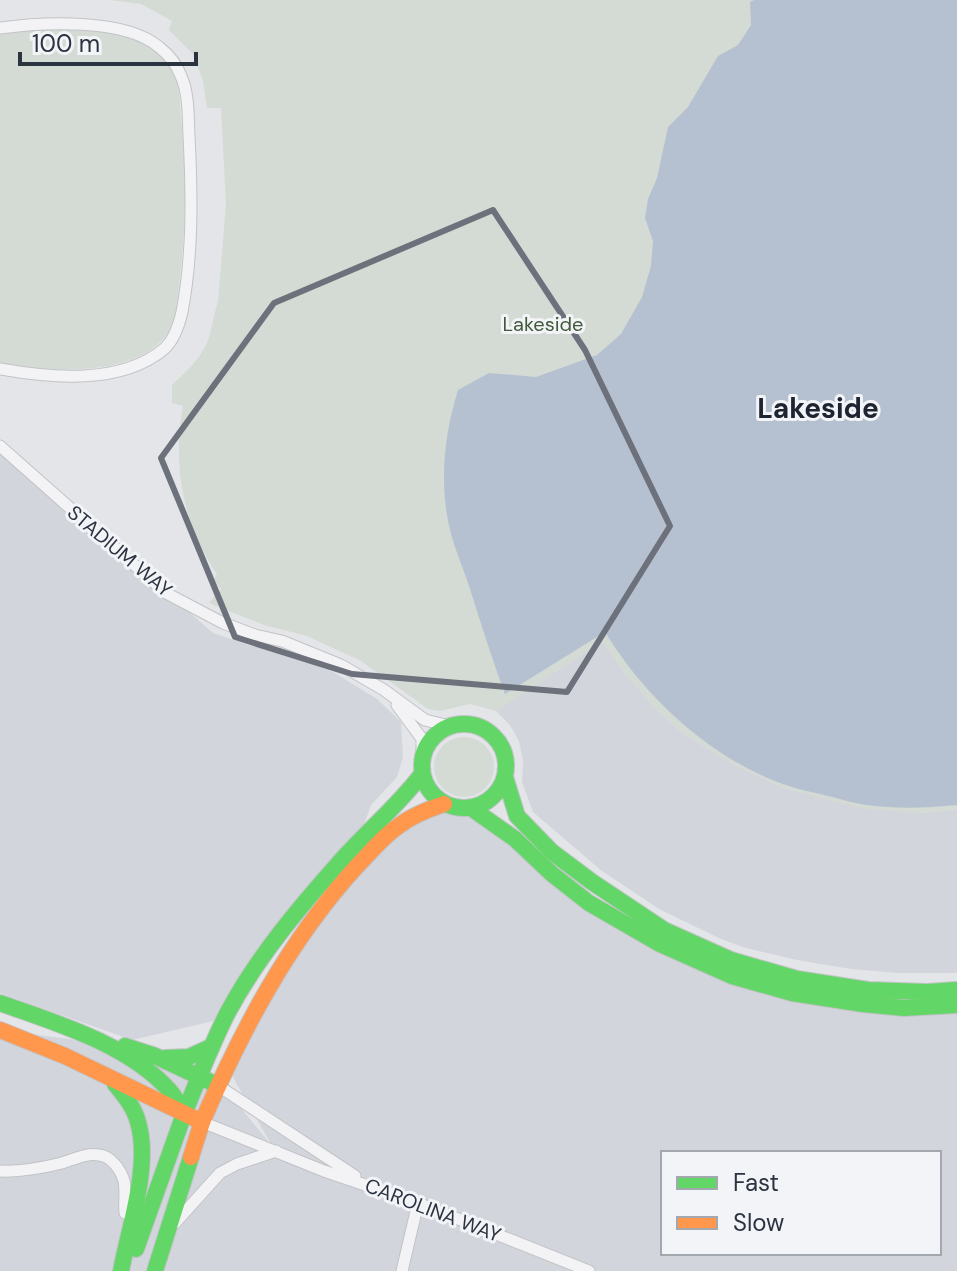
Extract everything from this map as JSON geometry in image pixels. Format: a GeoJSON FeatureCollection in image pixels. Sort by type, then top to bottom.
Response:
{"type":"FeatureCollection","features":[{"type":"Feature","properties":{"kind":"main road"},"geometry":{"type":"LineString","coordinates":[[128,1271],[199,1075],[245,984],[320,883],[359,839],[408,794],[422,767],[427,746],[450,726],[474,725],[493,736],[506,758],[505,777],[517,816],[552,852],[664,930],[731,960],[797,979],[868,990],[957,990]]}},
{"type":"Feature","properties":{"kind":"main road"},"geometry":{"type":"LineString","coordinates":[[422,767],[430,791],[444,804],[456,808],[471,808],[487,802],[499,790],[505,777]]}},
{"type":"Feature","properties":{"kind":"main road"},"geometry":{"type":"LineString","coordinates":[[155,1271],[202,1122],[217,1085],[246,1024],[289,953],[349,874],[396,827],[423,811],[444,804]]}},
{"type":"Feature","properties":{"kind":"main road"},"geometry":{"type":"LineString","coordinates":[[471,808],[515,839],[589,903],[660,944],[732,976],[792,993],[863,1004],[904,1008],[957,1005]]}},
{"type":"Feature","properties":{"kind":"main road"},"geometry":{"type":"LineString","coordinates":[[0,1003],[82,1034],[153,1055],[217,1085]]}},
{"type":"Feature","properties":{"kind":"main road"},"geometry":{"type":"LineString","coordinates":[[0,1030],[65,1056],[202,1122]]}},
{"type":"Feature","properties":{"kind":"main road"},"geometry":{"type":"LineString","coordinates":[[82,1034],[146,1069],[170,1091],[184,1114],[193,1152]]}},
{"type":"Feature","properties":{"kind":"main road"},"geometry":{"type":"LineString","coordinates":[[153,1055],[191,1058],[211,1047]]}},
{"type":"Feature","properties":{"kind":"main road"},"geometry":{"type":"LineString","coordinates":[[111,1080],[131,1105],[140,1125],[142,1149],[140,1175],[121,1271]]}},
{"type":"Feature","properties":{"kind":"street"},"geometry":{"type":"LineString","coordinates":[[0,28],[24,24],[98,26],[144,36],[161,48],[173,61],[186,91],[191,221],[182,313],[167,347],[139,365],[115,372],[74,376],[0,369]]}},
{"type":"Feature","properties":{"kind":"street","name":"STADIUM WAY"},"geometry":{"type":"LineString","coordinates":[[0,446],[166,593],[223,623],[308,650],[341,665],[384,690],[425,720],[450,726]]}},
{"type":"Feature","properties":{"kind":"street","name":"STADIUM WAY"},"geometry":{"type":"LineString","coordinates":[[384,690],[422,739],[422,767]]}},
{"type":"Feature","properties":{"kind":"street"},"geometry":{"type":"LineString","coordinates":[[217,1085],[369,1185]]}},
{"type":"Feature","properties":{"kind":"street","name":"CAROLINA WAY"},"geometry":{"type":"LineString","coordinates":[[202,1122],[589,1271]]}},
{"type":"Feature","properties":{"kind":"street"},"geometry":{"type":"LineString","coordinates":[[169,1229],[220,1173],[276,1151]]}},
{"type":"Feature","properties":{"kind":"street"},"geometry":{"type":"LineString","coordinates":[[0,1171],[19,1172],[85,1155],[109,1158],[124,1180],[125,1243]]}},
{"type":"Feature","properties":{"kind":"street"},"geometry":{"type":"LineString","coordinates":[[402,1271],[418,1203]]}},
{"type":"Feature","properties":{"kind":"highlighted area"},"geometry":{"type":"Polygon","coordinates":[[[493,210],[585,350],[670,526],[567,692],[352,674],[235,637],[161,458],[274,303],[493,210]]]}},
{"type":"Feature","properties":{"kind":"shaded area"},"geometry":{"type":"Polygon","coordinates":[[[0,446],[213,633],[283,653],[333,672],[377,699],[401,722],[403,757],[397,777],[371,805],[359,839],[226,1018],[132,1040],[0,993],[0,446]]]}},
{"type":"Feature","properties":{"kind":"shaded area"},"geometry":{"type":"Polygon","coordinates":[[[602,641],[655,708],[681,732],[734,765],[787,789],[923,813],[957,809],[957,973],[851,969],[797,960],[721,939],[659,909],[602,871],[533,812],[522,782],[523,761],[519,741],[510,725],[496,711],[602,641]]]}},
{"type":"Feature","properties":{"kind":"shaded area"},"geometry":{"type":"Polygon","coordinates":[[[444,804],[471,808],[589,903],[792,993],[957,1005],[957,1271],[0,1271],[0,1030],[198,1056],[272,1146],[226,1065],[289,953],[396,827],[444,804]]]}},
{"type":"Feature","properties":{"kind":"green space","name":"Lakeside"},"geometry":{"type":"Polygon","coordinates":[[[110,0],[957,0],[957,809],[923,813],[864,809],[787,789],[734,765],[681,732],[655,708],[602,642],[496,711],[470,704],[440,711],[428,709],[361,661],[307,636],[264,625],[209,603],[221,589],[213,581],[217,574],[188,515],[180,472],[183,406],[172,403],[172,385],[204,349],[218,302],[226,204],[221,108],[207,108],[203,81],[193,54],[169,30],[172,21],[141,4],[110,0]]]}},
{"type":"Feature","properties":{"kind":"green space"},"geometry":{"type":"Polygon","coordinates":[[[40,30],[102,32],[133,38],[161,55],[178,87],[185,198],[174,319],[158,344],[142,355],[104,367],[60,369],[0,364],[0,34],[40,30]]]}},
{"type":"Feature","properties":{"kind":"green space"},"geometry":{"type":"Polygon","coordinates":[[[464,737],[476,739],[485,746],[492,755],[492,779],[485,788],[476,795],[464,797],[452,795],[443,788],[436,779],[434,767],[436,755],[443,746],[452,739],[464,737]]]}},
{"type":"Feature","properties":{"kind":"water","name":"Lakeside"},"geometry":{"type":"Polygon","coordinates":[[[957,0],[957,805],[912,808],[866,805],[798,789],[761,775],[708,744],[661,704],[640,681],[605,632],[505,694],[450,530],[444,477],[449,424],[458,390],[489,373],[536,377],[597,355],[621,334],[642,297],[651,266],[653,241],[645,218],[668,127],[688,107],[718,56],[738,45],[751,25],[750,2],[957,0]]]}},
{"type":"Feature","properties":{"kind":"traffic: fast"},"geometry":{"type":"LineString","coordinates":[[464,724],[480,727],[494,736],[503,750],[506,766],[503,782],[494,796],[480,805],[464,808],[448,805],[434,796],[425,782],[422,766],[425,750],[434,736],[448,727],[464,724]]}},
{"type":"Feature","properties":{"kind":"traffic: fast"},"geometry":{"type":"LineString","coordinates":[[184,1114],[228,1012],[265,954],[323,881],[422,774]]}},
{"type":"Feature","properties":{"kind":"traffic: fast"},"geometry":{"type":"LineString","coordinates":[[505,777],[517,816],[552,852],[664,930],[731,960],[797,979],[868,990],[957,990]]}},
{"type":"Feature","properties":{"kind":"traffic: fast"},"geometry":{"type":"LineString","coordinates":[[471,808],[515,839],[589,903],[660,944],[732,976],[792,993],[863,1004],[904,1008],[957,1005]]}},
{"type":"Feature","properties":{"kind":"traffic: fast"},"geometry":{"type":"LineString","coordinates":[[0,1003],[90,1037],[133,1060],[169,1090],[185,1116]]}},
{"type":"Feature","properties":{"kind":"traffic: fast"},"geometry":{"type":"LineString","coordinates":[[125,1046],[153,1055],[217,1085]]}},
{"type":"Feature","properties":{"kind":"traffic: fast"},"geometry":{"type":"LineString","coordinates":[[165,1058],[189,1057],[211,1047]]}},
{"type":"Feature","properties":{"kind":"traffic: fast"},"geometry":{"type":"LineString","coordinates":[[115,1084],[136,1117],[142,1158],[121,1271]]}},
{"type":"Feature","properties":{"kind":"traffic: fast"},"geometry":{"type":"LineString","coordinates":[[136,1249],[184,1114]]}},
{"type":"Feature","properties":{"kind":"traffic: fast"},"geometry":{"type":"LineString","coordinates":[[155,1271],[191,1157]]}},
{"type":"Feature","properties":{"kind":"traffic: slow"},"geometry":{"type":"LineString","coordinates":[[202,1122],[268,988],[309,926],[382,839],[405,821],[444,804]]}},
{"type":"Feature","properties":{"kind":"traffic: slow"},"geometry":{"type":"LineString","coordinates":[[0,1030],[65,1056],[202,1122],[191,1157]]}},
{"type":"Feature","properties":{"kind":"district","name":"Lakeside"},"geometry":{"type":"Point","coordinates":[818,408]}}]}
